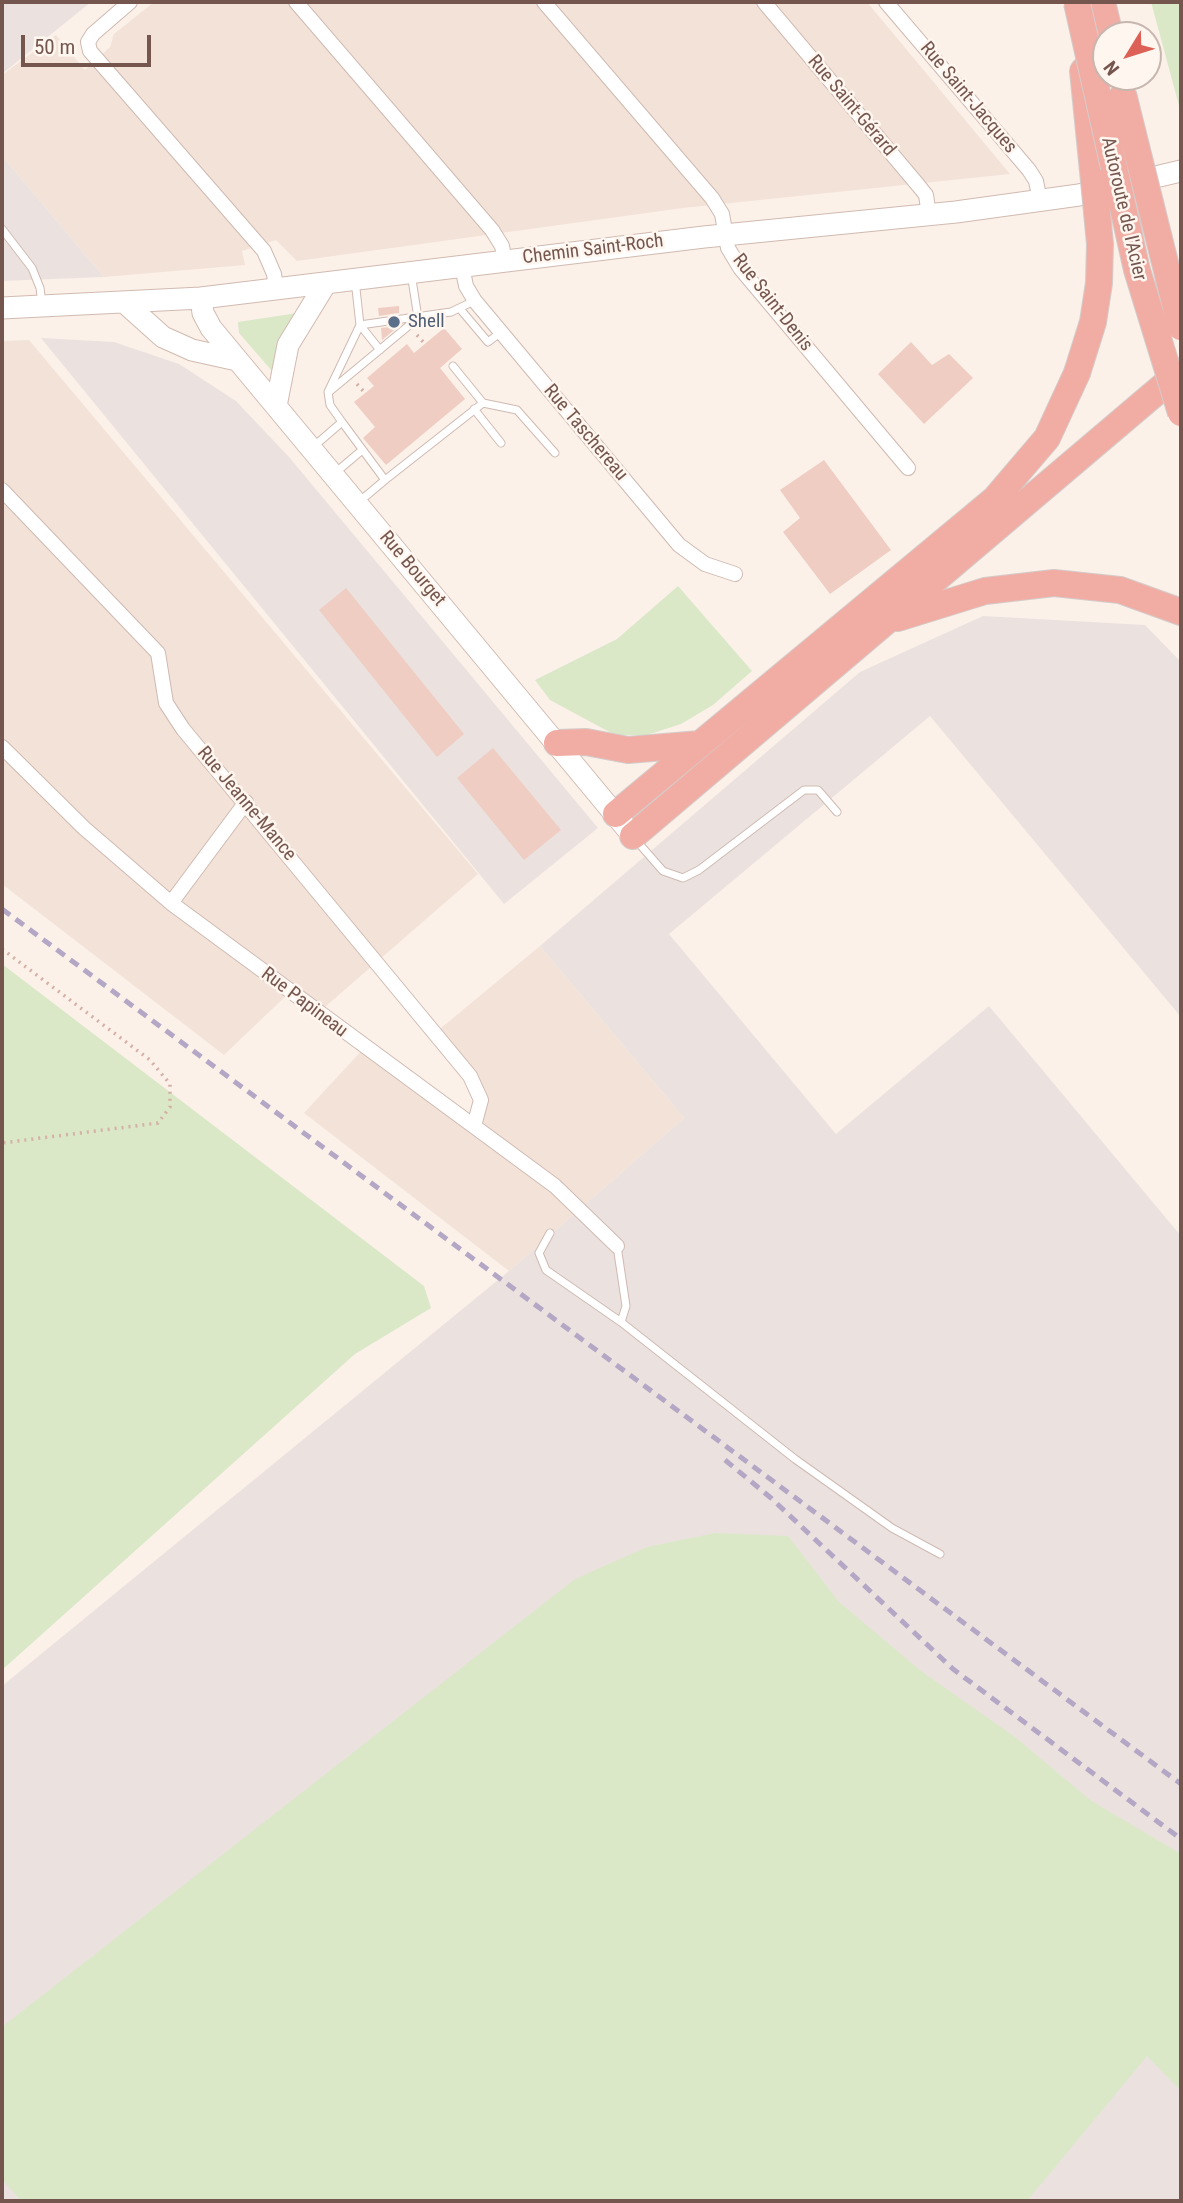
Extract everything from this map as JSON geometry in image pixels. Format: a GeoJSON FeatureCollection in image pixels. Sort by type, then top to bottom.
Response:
{"type":"FeatureCollection","features":[{"type":"Feature","properties":{"kind":"highway"},"geometry":{"type":"LineString","coordinates":[[1085,2],[1099,21]]}},
{"type":"Feature","properties":{"kind":"highway"},"geometry":{"type":"LineString","coordinates":[[616,814],[1010,485],[1047,438],[1077,373],[1093,322],[1100,264],[1085,2]]}},
{"type":"Feature","properties":{"kind":"highway","name":"Autoroute de l'Acier"},"geometry":{"type":"LineString","coordinates":[[1085,2],[1137,270],[1181,413]]}},
{"type":"Feature","properties":{"kind":"highway","name":"Autoroute de l'Acier"},"geometry":{"type":"LineString","coordinates":[[1122,91],[1181,327]]}},
{"type":"Feature","properties":{"kind":"highway"},"geometry":{"type":"LineString","coordinates":[[1123,91],[1181,259]]}},
{"type":"Feature","properties":{"kind":"highway"},"geometry":{"type":"LineString","coordinates":[[633,835],[1181,371]]}},
{"type":"Feature","properties":{"kind":"highway"},"geometry":{"type":"LineString","coordinates":[[886,621],[985,591],[1054,583],[1120,590],[1181,612]]}},
{"type":"Feature","properties":{"kind":"highway"},"geometry":{"type":"LineString","coordinates":[[557,743],[586,742],[628,750],[700,744]]}},
{"type":"Feature","properties":{"kind":"main road","name":"Chemin Saint-Roch"},"geometry":{"type":"LineString","coordinates":[[2,307],[201,298],[726,235],[929,215],[1079,195],[1181,171]]}},
{"type":"Feature","properties":{"kind":"main road"},"geometry":{"type":"LineString","coordinates":[[276,406],[288,345],[326,283]]}},
{"type":"Feature","properties":{"kind":"main road","name":"Rue Bourget"},"geometry":{"type":"LineString","coordinates":[[201,298],[208,324],[633,835]]}},
{"type":"Feature","properties":{"kind":"main road"},"geometry":{"type":"LineString","coordinates":[[125,303],[163,337],[192,351],[237,360]]}},
{"type":"Feature","properties":{"kind":"street"},"geometry":{"type":"LineString","coordinates":[[130,2],[97,29],[88,42],[94,57],[264,251],[274,274],[276,288]]}},
{"type":"Feature","properties":{"kind":"street"},"geometry":{"type":"LineString","coordinates":[[296,2],[492,230],[502,246],[505,261]]}},
{"type":"Feature","properties":{"kind":"street","name":"Rue Saint-Denis"},"geometry":{"type":"LineString","coordinates":[[544,2],[712,198],[722,214],[728,248],[740,268],[908,468]]}},
{"type":"Feature","properties":{"kind":"street","name":"Rue Saint-Gérard"},"geometry":{"type":"LineString","coordinates":[[764,2],[926,195],[929,215]]}},
{"type":"Feature","properties":{"kind":"street","name":"Rue Saint-Jacques"},"geometry":{"type":"LineString","coordinates":[[887,2],[1029,170],[1036,181],[1040,201]]}},
{"type":"Feature","properties":{"kind":"street","name":"Rue Taschereau"},"geometry":{"type":"LineString","coordinates":[[462,266],[463,280],[475,301],[679,545],[705,564],[735,573]]}},
{"type":"Feature","properties":{"kind":"street","name":"Rue Jeanne-Mance"},"geometry":{"type":"LineString","coordinates":[[2,490],[158,653],[164,695],[172,715],[470,1076],[481,1100],[479,1116],[474,1126]]}},
{"type":"Feature","properties":{"kind":"street","name":"Rue Papineau"},"geometry":{"type":"LineString","coordinates":[[2,747],[93,836],[172,903],[363,1048],[574,1201],[617,1246]]}},
{"type":"Feature","properties":{"kind":"street"},"geometry":{"type":"LineString","coordinates":[[172,903],[246,802]]}},
{"type":"Feature","properties":{"kind":"lane"},"geometry":{"type":"LineString","coordinates":[[2,229],[32,268],[40,288],[42,306]]}},
{"type":"Feature","properties":{"kind":"lane"},"geometry":{"type":"LineString","coordinates":[[411,272],[418,318]]}},
{"type":"Feature","properties":{"kind":"lane"},"geometry":{"type":"LineString","coordinates":[[355,279],[360,325],[328,392],[330,405],[361,451],[385,480]]}},
{"type":"Feature","properties":{"kind":"lane"},"geometry":{"type":"LineString","coordinates":[[360,325],[461,310],[475,301]]}},
{"type":"Feature","properties":{"kind":"lane"},"geometry":{"type":"LineString","coordinates":[[461,310],[488,342],[501,332]]}},
{"type":"Feature","properties":{"kind":"lane"},"geometry":{"type":"LineString","coordinates":[[328,392],[418,318]]}},
{"type":"Feature","properties":{"kind":"lane"},"geometry":{"type":"LineString","coordinates":[[360,325],[380,350]]}},
{"type":"Feature","properties":{"kind":"lane"},"geometry":{"type":"LineString","coordinates":[[453,366],[483,402],[517,410],[555,453]]}},
{"type":"Feature","properties":{"kind":"lane"},"geometry":{"type":"LineString","coordinates":[[357,504],[483,402]]}},
{"type":"Feature","properties":{"kind":"lane"},"geometry":{"type":"LineString","coordinates":[[474,409],[501,443]]}},
{"type":"Feature","properties":{"kind":"lane"},"geometry":{"type":"LineString","coordinates":[[311,449],[342,422]]}},
{"type":"Feature","properties":{"kind":"lane"},"geometry":{"type":"LineString","coordinates":[[333,475],[361,451]]}},
{"type":"Feature","properties":{"kind":"lane"},"geometry":{"type":"LineString","coordinates":[[633,835],[663,871],[682,878],[699,870],[804,790],[818,790],[837,812]]}},
{"type":"Feature","properties":{"kind":"lane"},"geometry":{"type":"LineString","coordinates":[[550,1233],[539,1252],[546,1270],[621,1322],[795,1459],[892,1528],[940,1555]]}},
{"type":"Feature","properties":{"kind":"lane"},"geometry":{"type":"LineString","coordinates":[[617,1246],[626,1306],[621,1322]]}},
{"type":"Feature","properties":{"kind":"path"},"geometry":{"type":"LineString","coordinates":[[2,949],[150,1060],[170,1084],[170,1107],[158,1123],[2,1143]]}},
{"type":"Feature","properties":{"kind":"shaded area"},"geometry":{"type":"Polygon","coordinates":[[[2,2],[91,2],[2,74],[2,2]]]}},
{"type":"Feature","properties":{"kind":"shaded area"},"geometry":{"type":"Polygon","coordinates":[[[154,2],[867,2],[1010,174],[683,208],[297,261],[276,240],[242,251],[245,265],[104,277],[2,156],[2,75],[56,35],[85,70],[110,47],[114,34],[154,2]]]}},
{"type":"Feature","properties":{"kind":"shaded area"},"geometry":{"type":"Polygon","coordinates":[[[2,156],[104,277],[2,281],[2,156]]]}},
{"type":"Feature","properties":{"kind":"shaded area"},"geometry":{"type":"Polygon","coordinates":[[[41,338],[114,342],[179,364],[236,401],[289,457],[598,828],[504,904],[41,338]]]}},
{"type":"Feature","properties":{"kind":"shaded area"},"geometry":{"type":"Polygon","coordinates":[[[29,340],[478,874],[318,1013],[290,992],[224,1055],[2,884],[2,341],[29,340]]]}},
{"type":"Feature","properties":{"kind":"shaded area"},"geometry":{"type":"Polygon","coordinates":[[[983,616],[1145,625],[1181,662],[1181,1017],[930,716],[669,934],[836,1134],[989,1006],[1181,1236],[1181,2201],[2,2201],[2,1686],[509,1271],[684,1118],[540,946],[860,672],[983,616]]]}},
{"type":"Feature","properties":{"kind":"shaded area"},"geometry":{"type":"Polygon","coordinates":[[[540,946],[684,1118],[509,1271],[304,1113],[364,1048],[475,1125],[481,1093],[435,1033],[540,946]]]}},
{"type":"Feature","properties":{"kind":"green space"},"geometry":{"type":"Polygon","coordinates":[[[1151,2],[1181,2],[1181,113],[1162,43],[1162,21],[1156,21],[1151,2]]]}},
{"type":"Feature","properties":{"kind":"green space"},"geometry":{"type":"Polygon","coordinates":[[[297,313],[272,371],[239,333],[238,322],[297,313]]]}},
{"type":"Feature","properties":{"kind":"green space"},"geometry":{"type":"Polygon","coordinates":[[[678,586],[752,671],[713,705],[681,724],[647,735],[615,735],[550,700],[535,680],[617,639],[678,586]]]}},
{"type":"Feature","properties":{"kind":"green space"},"geometry":{"type":"Polygon","coordinates":[[[2,964],[424,1286],[431,1308],[355,1354],[2,1670],[2,964]]]}},
{"type":"Feature","properties":{"kind":"green space"},"geometry":{"type":"Polygon","coordinates":[[[715,1533],[788,1536],[839,1602],[921,1671],[1015,1737],[1090,1800],[1181,1854],[1181,2091],[1147,2056],[1027,2201],[21,2201],[2,2179],[2,2027],[575,1579],[647,1547],[715,1533]]]}},
{"type":"Feature","properties":{"kind":"building"},"geometry":{"type":"Polygon","coordinates":[[[399,306],[399,313],[379,316],[378,308],[399,306]]]}},
{"type":"Feature","properties":{"kind":"building"},"geometry":{"type":"Polygon","coordinates":[[[399,326],[382,340],[381,328],[399,326]]]}},
{"type":"Feature","properties":{"kind":"building"},"geometry":{"type":"Polygon","coordinates":[[[444,328],[462,349],[440,368],[465,399],[386,465],[363,438],[375,427],[354,402],[374,386],[367,378],[407,344],[414,353],[444,328]]]}},
{"type":"Feature","properties":{"kind":"building"},"geometry":{"type":"Polygon","coordinates":[[[911,342],[932,365],[949,354],[973,378],[924,424],[878,374],[911,342]]]}},
{"type":"Feature","properties":{"kind":"building"},"geometry":{"type":"Polygon","coordinates":[[[824,460],[891,550],[830,594],[783,532],[800,518],[780,490],[824,460]]]}},
{"type":"Feature","properties":{"kind":"building"},"geometry":{"type":"Polygon","coordinates":[[[346,588],[464,734],[437,757],[319,610],[346,588]]]}},
{"type":"Feature","properties":{"kind":"building"},"geometry":{"type":"Polygon","coordinates":[[[493,748],[561,830],[524,860],[457,778],[493,748]]]}},
{"type":"Feature","properties":{"kind":"railway"},"geometry":{"type":"LineString","coordinates":[[2,909],[1181,1784]]}},
{"type":"Feature","properties":{"kind":"railway"},"geometry":{"type":"LineString","coordinates":[[725,1460],[771,1498],[953,1669],[1181,1839]]}},
{"type":"Feature","properties":{"kind":"place","name":"Shell"},"geometry":{"type":"Point","coordinates":[394,322]}}]}
